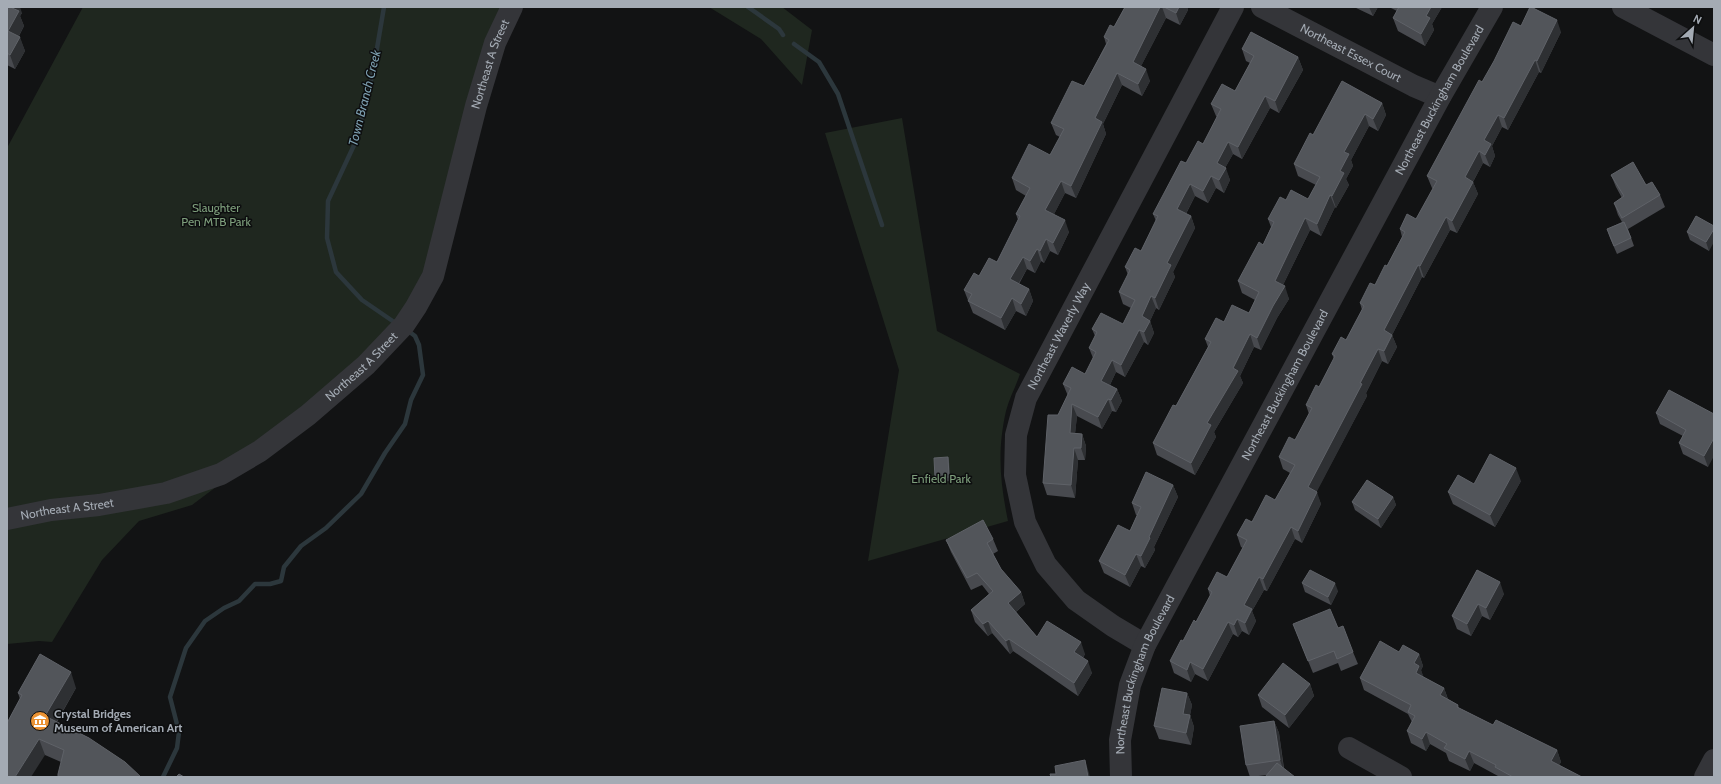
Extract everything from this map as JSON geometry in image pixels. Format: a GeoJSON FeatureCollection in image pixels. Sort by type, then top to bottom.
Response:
{"type":"FeatureCollection","features":[{"type":"Feature","properties":{"kind":"street","name":"Northeast A Street"},"geometry":{"type":"LineString","coordinates":[[7,518],[51,510],[166,494],[221,474],[260,451],[308,415],[366,365],[397,332],[416,307],[432,276],[476,106],[495,43],[512,7]]}},
{"type":"Feature","properties":{"kind":"street","name":"Northeast Waverly Way"},"geometry":{"type":"LineString","coordinates":[[1145,645],[1112,626],[1076,600],[1046,565],[1025,522],[1015,476],[1016,434],[1026,398],[1233,7]]}},
{"type":"Feature","properties":{"kind":"street","name":"Northeast Essex Court"},"geometry":{"type":"LineString","coordinates":[[1262,7],[1414,86],[1440,97]]}},
{"type":"Feature","properties":{"kind":"street","name":"Northeast Buckingham Boulevard"},"geometry":{"type":"LineString","coordinates":[[1121,777],[1120,740],[1130,685],[1145,645],[1440,97],[1492,7]]}},
{"type":"Feature","properties":{"kind":"street"},"geometry":{"type":"LineString","coordinates":[[1623,7],[1714,55]]}},
{"type":"Feature","properties":{"kind":"street"},"geometry":{"type":"LineString","coordinates":[[1349,748],[1401,777]]}},
{"type":"Feature","properties":{"kind":"street"},"geometry":{"type":"LineString","coordinates":[[1705,777],[1714,760]]}},
{"type":"Feature","properties":{"kind":"green space","name":"Slaughter Pen MTB Park"},"geometry":{"type":"Polygon","coordinates":[[[83,7],[515,7],[423,292],[355,383],[192,505],[139,521],[102,560],[52,642],[39,641],[7,644],[7,148],[83,7]]]}},
{"type":"Feature","properties":{"kind":"green space"},"geometry":{"type":"Polygon","coordinates":[[[709,7],[782,7],[812,30],[802,85],[761,39],[709,7]]]}},
{"type":"Feature","properties":{"kind":"green space","name":"Enfield Park"},"geometry":{"type":"Polygon","coordinates":[[[902,118],[937,331],[1020,374],[1006,411],[1001,440],[1001,480],[1008,521],[868,561],[899,370],[825,133],[902,118]]]}},
{"type":"Feature","properties":{"kind":"building"},"geometry":{"type":"Polygon","coordinates":[[[7,7],[12,7],[19,11],[8,31],[20,37],[10,55],[7,53],[7,7]]]}},
{"type":"Feature","properties":{"kind":"building"},"geometry":{"type":"Polygon","coordinates":[[[1125,7],[1160,7],[1133,62],[1146,69],[1138,84],[1117,73],[1095,118],[1102,122],[1071,186],[1061,181],[1045,210],[1065,220],[1053,243],[1046,239],[1040,251],[1037,249],[1030,261],[1023,257],[1010,279],[1029,289],[1021,304],[1012,298],[1001,318],[968,301],[972,294],[964,290],[974,273],[979,276],[989,258],[997,262],[1020,216],[1016,214],[1030,188],[1012,178],[1029,144],[1050,155],[1064,129],[1051,123],[1072,81],[1084,86],[1109,40],[1104,37],[1110,25],[1114,27],[1125,7]]]}},
{"type":"Feature","properties":{"kind":"building"},"geometry":{"type":"Polygon","coordinates":[[[1164,7],[1179,7],[1176,13],[1164,7]]]}},
{"type":"Feature","properties":{"kind":"building"},"geometry":{"type":"Polygon","coordinates":[[[1399,7],[1431,7],[1426,16],[1430,18],[1421,34],[1393,18],[1399,7]]]}},
{"type":"Feature","properties":{"kind":"building"},"geometry":{"type":"Polygon","coordinates":[[[1530,7],[1557,20],[1537,61],[1535,60],[1504,118],[1498,115],[1484,140],[1491,144],[1485,155],[1479,151],[1465,177],[1473,182],[1452,221],[1446,217],[1420,266],[1418,265],[1384,330],[1392,335],[1384,351],[1378,349],[1360,383],[1362,384],[1308,487],[1317,492],[1298,531],[1291,527],[1263,579],[1259,577],[1244,605],[1252,609],[1245,623],[1237,619],[1234,625],[1228,622],[1203,669],[1190,662],[1187,670],[1170,661],[1194,620],[1196,622],[1212,592],[1208,589],[1217,572],[1227,577],[1247,540],[1237,535],[1246,519],[1252,522],[1266,495],[1275,500],[1295,465],[1279,457],[1289,437],[1295,440],[1312,408],[1306,405],[1316,385],[1319,387],[1335,356],[1332,354],[1341,337],[1346,340],[1364,306],[1360,303],[1370,283],[1375,285],[1405,232],[1400,229],[1407,214],[1416,219],[1437,181],[1427,176],[1479,80],[1482,82],[1513,22],[1521,26],[1530,7]]]}},
{"type":"Feature","properties":{"kind":"building"},"geometry":{"type":"Polygon","coordinates":[[[1251,32],[1298,57],[1275,101],[1265,96],[1238,147],[1228,142],[1217,163],[1226,168],[1219,180],[1211,176],[1203,191],[1190,184],[1177,209],[1191,216],[1167,263],[1171,265],[1155,298],[1151,296],[1142,316],[1150,321],[1144,332],[1139,330],[1121,365],[1112,360],[1101,381],[1117,389],[1111,400],[1108,399],[1098,417],[1072,404],[1070,433],[1082,434],[1081,448],[1074,448],[1071,485],[1043,483],[1048,415],[1058,415],[1071,388],[1063,384],[1072,367],[1085,374],[1096,352],[1089,348],[1097,332],[1092,329],[1101,313],[1123,324],[1135,300],[1119,292],[1130,270],[1125,267],[1135,248],[1141,251],[1158,216],[1153,214],[1181,161],[1186,163],[1198,141],[1203,144],[1221,109],[1211,104],[1222,84],[1235,91],[1254,56],[1242,49],[1251,32]]]}},
{"type":"Feature","properties":{"kind":"building"},"geometry":{"type":"Polygon","coordinates":[[[1342,81],[1382,103],[1373,119],[1365,114],[1344,152],[1349,154],[1340,171],[1344,173],[1332,196],[1330,195],[1317,224],[1305,218],[1275,281],[1285,286],[1257,338],[1250,334],[1233,368],[1238,371],[1207,423],[1211,425],[1191,463],[1153,443],[1173,405],[1176,406],[1211,342],[1205,339],[1216,318],[1224,322],[1232,305],[1249,313],[1259,292],[1238,281],[1259,242],[1263,245],[1274,222],[1268,219],[1280,197],[1286,200],[1291,190],[1308,199],[1320,177],[1294,164],[1310,133],[1313,135],[1342,81]]]}},
{"type":"Feature","properties":{"kind":"building"},"geometry":{"type":"Polygon","coordinates":[[[1633,162],[1646,185],[1652,182],[1660,195],[1622,218],[1614,203],[1624,196],[1611,175],[1633,162]]]}},
{"type":"Feature","properties":{"kind":"building"},"geometry":{"type":"Polygon","coordinates":[[[1696,216],[1714,226],[1714,229],[1706,242],[1687,232],[1696,216]]]}},
{"type":"Feature","properties":{"kind":"building"},"geometry":{"type":"Polygon","coordinates":[[[1624,222],[1631,238],[1614,246],[1607,229],[1624,222]]]}},
{"type":"Feature","properties":{"kind":"building"},"geometry":{"type":"Polygon","coordinates":[[[1669,390],[1714,414],[1714,438],[1704,456],[1679,443],[1686,430],[1656,413],[1669,390]]]}},
{"type":"Feature","properties":{"kind":"building"},"geometry":{"type":"Polygon","coordinates":[[[1490,454],[1516,468],[1490,515],[1448,492],[1458,475],[1474,484],[1490,454]]]}},
{"type":"Feature","properties":{"kind":"building"},"geometry":{"type":"Polygon","coordinates":[[[948,457],[949,477],[935,478],[934,458],[948,457]]]}},
{"type":"Feature","properties":{"kind":"building"},"geometry":{"type":"Polygon","coordinates":[[[1146,472],[1173,485],[1141,556],[1136,554],[1125,575],[1099,561],[1118,525],[1130,531],[1141,507],[1132,503],[1146,472]]]}},
{"type":"Feature","properties":{"kind":"building"},"geometry":{"type":"Polygon","coordinates":[[[1367,480],[1393,497],[1378,519],[1352,502],[1367,480]]]}},
{"type":"Feature","properties":{"kind":"building"},"geometry":{"type":"Polygon","coordinates":[[[983,520],[993,539],[987,543],[1001,569],[1021,592],[1008,603],[1037,637],[1047,621],[1081,642],[1074,652],[1088,661],[1074,683],[1009,639],[1006,641],[988,621],[983,624],[971,610],[993,591],[977,573],[967,578],[946,540],[983,520]]]}},
{"type":"Feature","properties":{"kind":"building"},"geometry":{"type":"Polygon","coordinates":[[[1310,570],[1335,583],[1328,597],[1302,583],[1310,570]]]}},
{"type":"Feature","properties":{"kind":"building"},"geometry":{"type":"Polygon","coordinates":[[[1477,570],[1500,582],[1486,608],[1478,604],[1467,624],[1452,616],[1477,570]]]}},
{"type":"Feature","properties":{"kind":"building"},"geometry":{"type":"Polygon","coordinates":[[[1330,609],[1338,628],[1343,626],[1353,652],[1337,659],[1334,651],[1308,661],[1293,624],[1330,609]]]}},
{"type":"Feature","properties":{"kind":"building"},"geometry":{"type":"Polygon","coordinates":[[[1380,641],[1399,652],[1403,645],[1419,654],[1414,663],[1419,666],[1416,673],[1444,688],[1440,695],[1458,705],[1457,707],[1493,725],[1496,720],[1557,750],[1551,761],[1582,777],[1513,777],[1495,767],[1496,765],[1469,751],[1465,759],[1444,748],[1447,744],[1426,732],[1422,739],[1407,731],[1415,716],[1408,712],[1411,705],[1360,678],[1380,641]]]}},
{"type":"Feature","properties":{"kind":"building","name":"Crystal Bridges Museum of American Art"},"geometry":{"type":"Polygon","coordinates":[[[40,654],[71,672],[45,716],[89,738],[125,762],[141,777],[58,777],[64,750],[39,739],[15,777],[7,777],[7,723],[22,695],[18,693],[40,654]]]}},
{"type":"Feature","properties":{"kind":"building"},"geometry":{"type":"Polygon","coordinates":[[[1283,663],[1310,684],[1285,715],[1258,695],[1283,663]]]}},
{"type":"Feature","properties":{"kind":"building"},"geometry":{"type":"Polygon","coordinates":[[[1162,688],[1187,693],[1183,714],[1190,715],[1186,733],[1154,726],[1162,688]]]}},
{"type":"Feature","properties":{"kind":"building"},"geometry":{"type":"Polygon","coordinates":[[[1274,721],[1280,760],[1246,765],[1240,726],[1274,721]]]}},
{"type":"Feature","properties":{"kind":"building"},"geometry":{"type":"Polygon","coordinates":[[[1085,760],[1088,777],[1051,777],[1050,774],[1056,774],[1055,766],[1085,760]]]}},
{"type":"Feature","properties":{"kind":"building"},"geometry":{"type":"Polygon","coordinates":[[[1277,763],[1295,777],[1265,777],[1277,763]]]}},
{"type":"Feature","properties":{"kind":"building"},"geometry":{"type":"Polygon","coordinates":[[[179,774],[184,777],[176,777],[179,774]]]}},
{"type":"Feature","properties":{"kind":"waterway","name":"Town Branch Creek"},"geometry":{"type":"LineString","coordinates":[[384,7],[373,72],[356,141],[328,201],[327,238],[336,272],[362,300],[397,324]]}},
{"type":"Feature","properties":{"kind":"waterway"},"geometry":{"type":"LineString","coordinates":[[748,7],[779,29],[783,35]]}},
{"type":"Feature","properties":{"kind":"waterway"},"geometry":{"type":"LineString","coordinates":[[794,44],[819,62],[838,94],[882,225]]}},
{"type":"Feature","properties":{"kind":"waterway","name":"Town Branch Creek"},"geometry":{"type":"LineString","coordinates":[[163,777],[177,748],[179,732],[170,697],[186,648],[205,621],[224,608],[239,601],[255,584],[270,584],[281,581],[284,567],[301,546],[326,528],[361,494],[385,453],[405,424],[411,400],[423,375],[419,345],[415,336],[407,330]]}},
{"type":"Feature","properties":{"kind":"place","name":"Crystal Bridges Museum of American Art"},"geometry":{"type":"Point","coordinates":[40,721]}}]}
